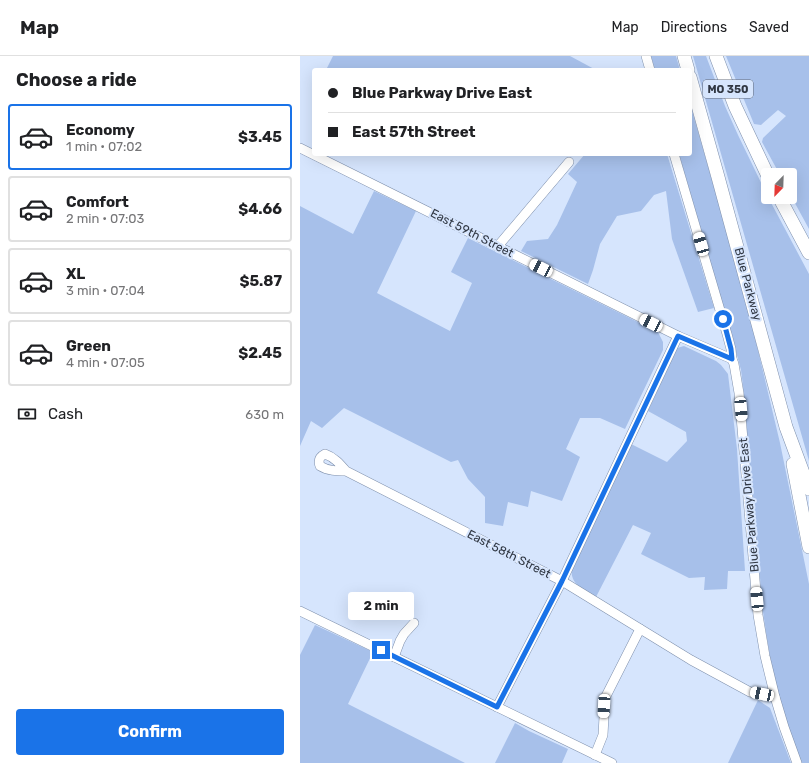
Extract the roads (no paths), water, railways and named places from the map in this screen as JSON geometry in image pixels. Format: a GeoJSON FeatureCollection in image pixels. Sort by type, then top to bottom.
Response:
{"type":"FeatureCollection","features":[{"type":"Feature","properties":{"kind":"highway"},"geometry":{"type":"LineString","coordinates":[[684,56],[687,68]]}},
{"type":"Feature","properties":{"kind":"highway","name":"MO 350"},"geometry":{"type":"LineString","coordinates":[[716,56],[735,106],[764,168]]}},
{"type":"Feature","properties":{"kind":"highway","name":"Blue Parkway"},"geometry":{"type":"LineString","coordinates":[[692,84],[786,427],[809,489]]}},
{"type":"Feature","properties":{"kind":"highway"},"geometry":{"type":"LineString","coordinates":[[783,204],[809,253]]}},
{"type":"Feature","properties":{"kind":"highway"},"geometry":{"type":"LineString","coordinates":[[786,427],[809,547]]}},
{"type":"Feature","properties":{"kind":"street"},"geometry":{"type":"LineString","coordinates":[[646,56],[649,68]]}},
{"type":"Feature","properties":{"kind":"street","name":"East 59th Street"},"geometry":{"type":"LineString","coordinates":[[300,148],[312,154]]}},
{"type":"Feature","properties":{"kind":"street","name":"East 59th Street"},"geometry":{"type":"LineString","coordinates":[[316,156],[678,336],[732,359]]}},
{"type":"Feature","properties":{"kind":"street","name":"Blue Parkway Drive East"},"geometry":{"type":"LineString","coordinates":[[675,156],[731,349],[739,393],[758,615],[765,656],[775,697],[797,763]]}},
{"type":"Feature","properties":{"kind":"street"},"geometry":{"type":"LineString","coordinates":[[498,246],[569,162]]}},
{"type":"Feature","properties":{"kind":"street"},"geometry":{"type":"LineString","coordinates":[[497,707],[562,581],[678,336]]}},
{"type":"Feature","properties":{"kind":"street","name":"East 58th Street"},"geometry":{"type":"LineString","coordinates":[[346,471],[562,581],[691,660],[750,692],[775,697]]}},
{"type":"Feature","properties":{"kind":"street"},"geometry":{"type":"LineString","coordinates":[[300,611],[611,763]]}},
{"type":"Feature","properties":{"kind":"street"},"geometry":{"type":"LineString","coordinates":[[394,657],[404,634],[414,623]]}},
{"type":"Feature","properties":{"kind":"street"},"geometry":{"type":"LineString","coordinates":[[595,755],[603,735],[605,698],[640,629]]}}]}
